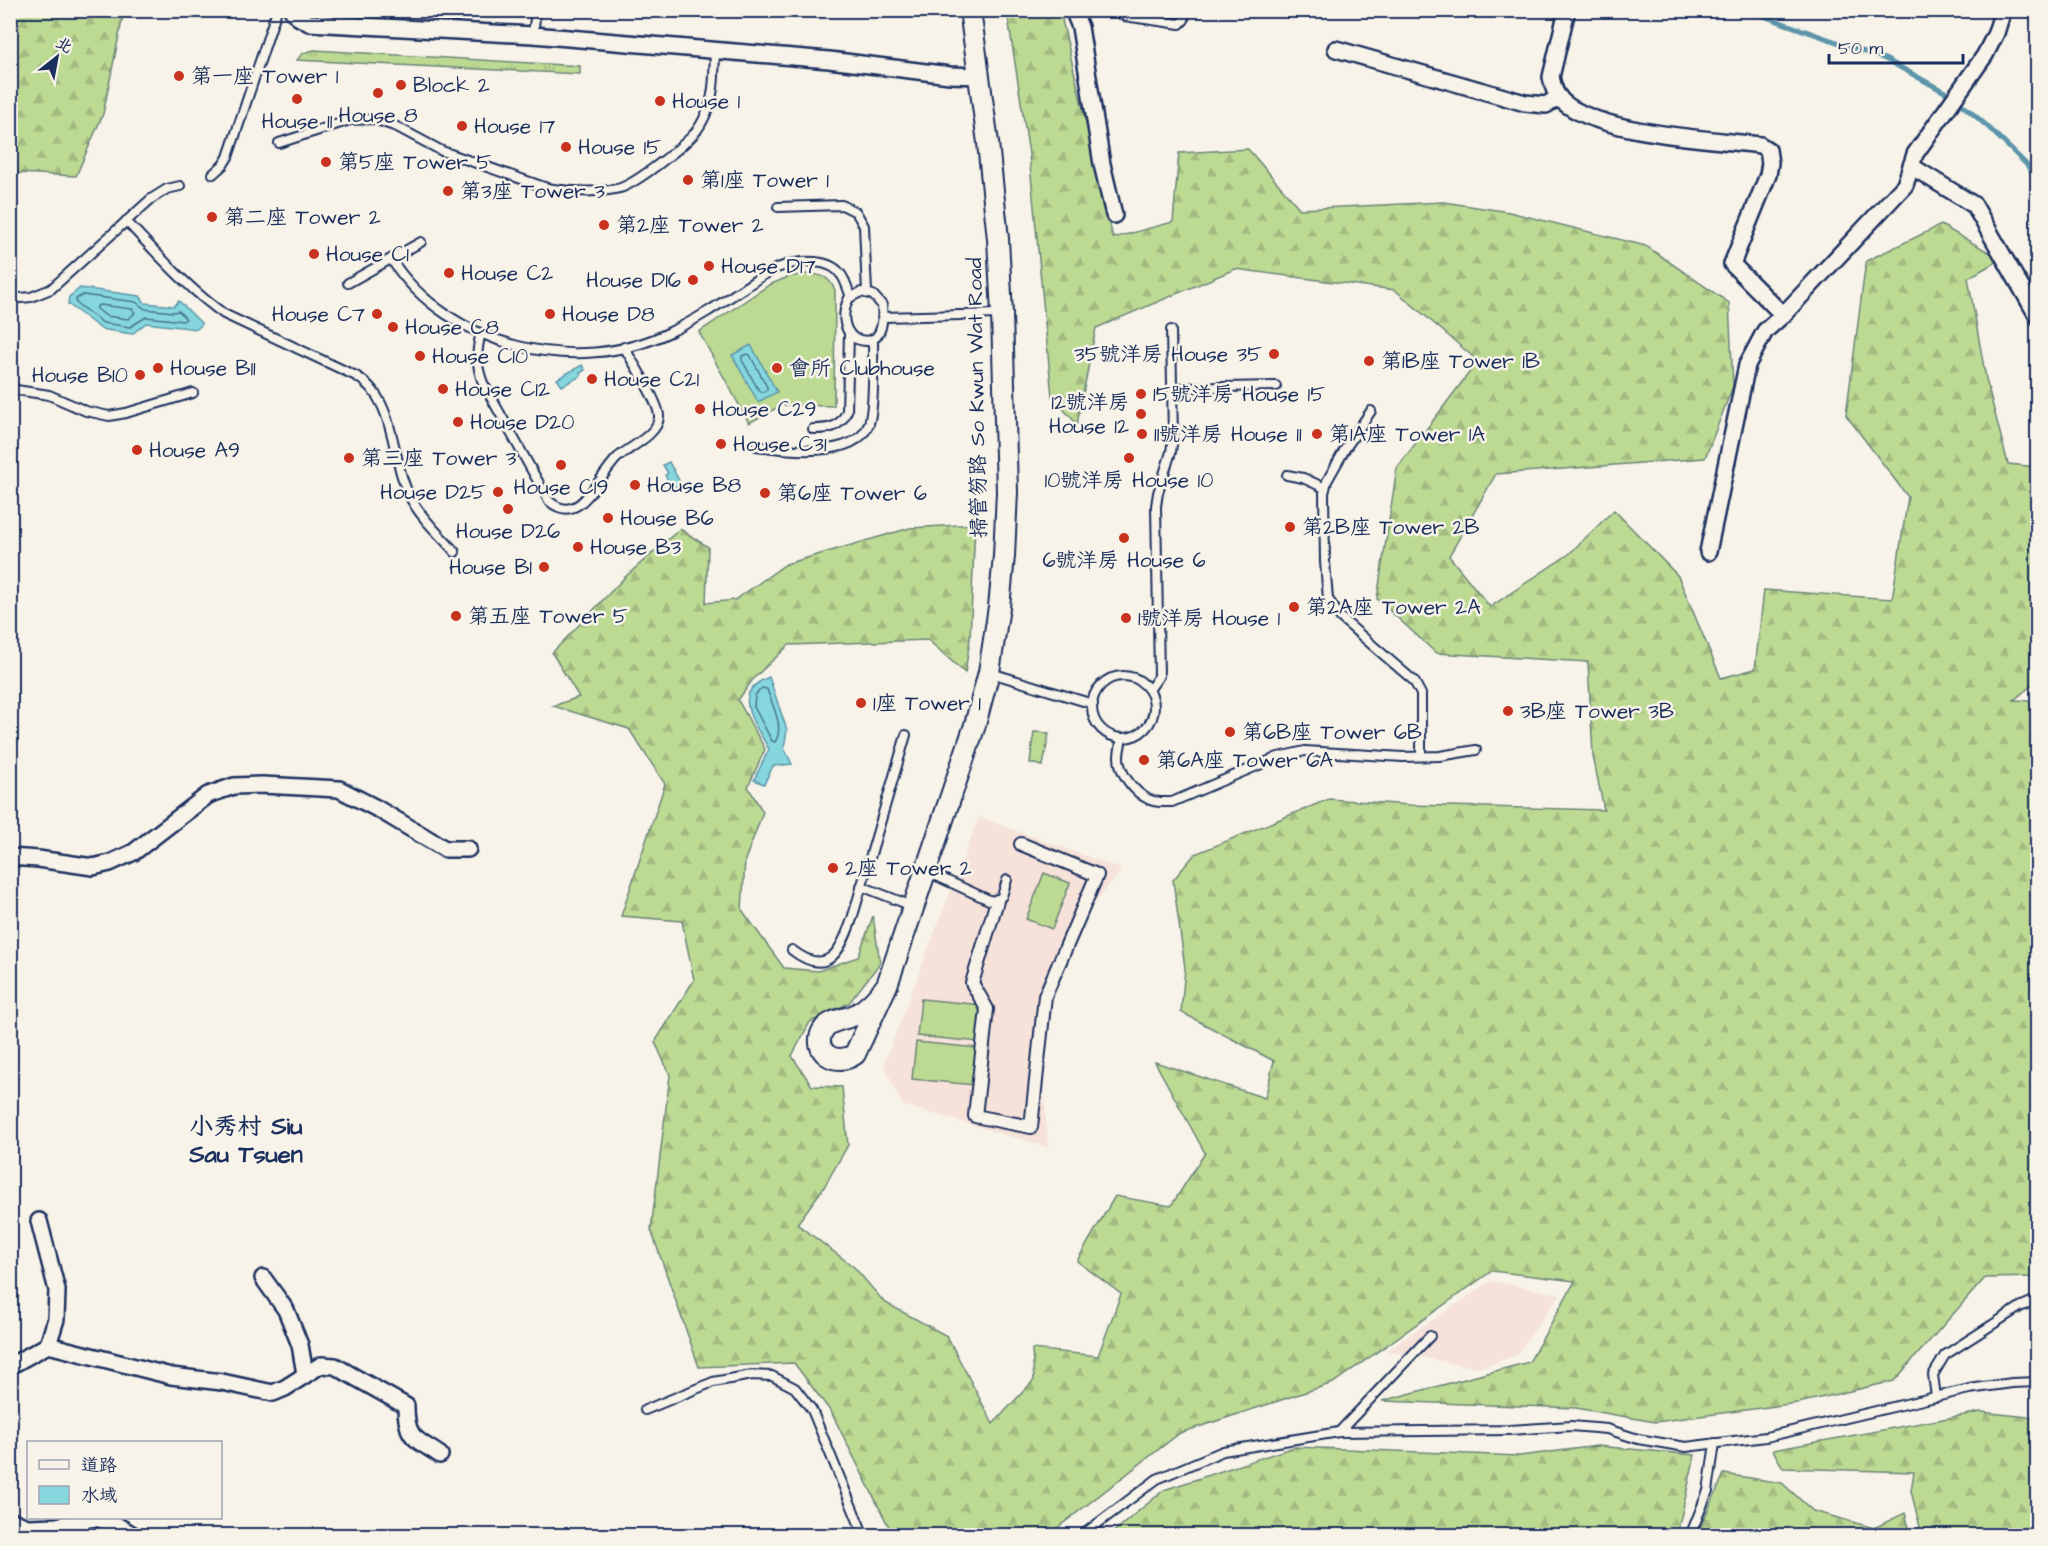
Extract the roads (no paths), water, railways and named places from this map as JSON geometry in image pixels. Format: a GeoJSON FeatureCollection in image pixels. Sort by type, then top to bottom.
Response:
{"type":"FeatureCollection","features":[{"type":"Feature","properties":{"kind":"street"},"geometry":{"type":"LineString","coordinates":[[291,10],[298,18],[309,22],[533,35],[829,60],[950,75],[979,76]]}},
{"type":"Feature","properties":{"kind":"street","name":"掃管笏路 So Kwun Wat Road"},"geometry":{"type":"LineString","coordinates":[[887,985],[975,725],[989,672],[999,607],[1006,523],[1002,314],[998,239],[988,143],[970,10]]}},
{"type":"Feature","properties":{"kind":"street"},"geometry":{"type":"LineString","coordinates":[[1072,10],[1080,27],[1102,164],[1114,215]]}},
{"type":"Feature","properties":{"kind":"street"},"geometry":{"type":"LineString","coordinates":[[1567,10],[1551,77],[1559,98],[1571,107],[1604,123],[1655,133],[1764,147],[1770,154],[1768,175],[1732,264],[1783,315]]}},
{"type":"Feature","properties":{"kind":"street"},"geometry":{"type":"LineString","coordinates":[[1708,552],[1747,365],[1765,331],[1783,315],[1905,185],[1915,154],[1985,55],[1996,33],[2003,10]]}},
{"type":"Feature","properties":{"kind":"street"},"geometry":{"type":"LineString","coordinates":[[1336,49],[1525,103],[1546,105],[1559,98]]}},
{"type":"Feature","properties":{"kind":"street"},"geometry":{"type":"LineString","coordinates":[[1911,166],[1974,205],[2037,317]]}},
{"type":"Feature","properties":{"kind":"street"},"geometry":{"type":"LineString","coordinates":[[10,857],[93,867],[110,863],[134,852],[208,795],[234,786],[262,785],[339,789],[378,809],[445,849],[468,849]]}},
{"type":"Feature","properties":{"kind":"street"},"geometry":{"type":"LineString","coordinates":[[997,901],[972,983],[987,1008],[975,1116],[1031,1127],[1045,996],[1097,875],[1021,844]]}},
{"type":"Feature","properties":{"kind":"street"},"geometry":{"type":"LineString","coordinates":[[39,1221],[57,1290],[56,1319],[48,1345]]}},
{"type":"Feature","properties":{"kind":"street"},"geometry":{"type":"LineString","coordinates":[[263,1278],[286,1310],[300,1345],[305,1374]]}},
{"type":"Feature","properties":{"kind":"street"},"geometry":{"type":"LineString","coordinates":[[10,1366],[48,1345],[171,1376],[222,1382],[273,1394],[321,1365],[334,1366],[406,1406],[406,1425],[411,1436],[440,1455]]}},
{"type":"Feature","properties":{"kind":"street"},"geometry":{"type":"LineString","coordinates":[[10,1520],[27,1527],[56,1526],[92,1519]]}},
{"type":"Feature","properties":{"kind":"street"},"geometry":{"type":"LineString","coordinates":[[99,1519],[113,1523],[135,1536]]}},
{"type":"Feature","properties":{"kind":"lane"},"geometry":{"type":"LineString","coordinates":[[213,174],[228,158],[277,10]]}},
{"type":"Feature","properties":{"kind":"lane"},"geometry":{"type":"LineString","coordinates":[[533,35],[536,10]]}},
{"type":"Feature","properties":{"kind":"lane"},"geometry":{"type":"LineString","coordinates":[[1116,10],[1124,16],[1180,24],[1184,20],[1185,10]]}},
{"type":"Feature","properties":{"kind":"lane"},"geometry":{"type":"LineString","coordinates":[[279,143],[350,120],[374,118],[397,127],[442,151],[547,188],[617,189],[633,182],[687,141],[701,124],[710,103],[715,51]]}},
{"type":"Feature","properties":{"kind":"lane"},"geometry":{"type":"LineString","coordinates":[[10,299],[31,297],[51,289],[151,199],[167,189],[180,186]]}},
{"type":"Feature","properties":{"kind":"lane"},"geometry":{"type":"LineString","coordinates":[[778,207],[842,205],[856,212],[864,226],[867,292]]}},
{"type":"Feature","properties":{"kind":"lane"},"geometry":{"type":"LineString","coordinates":[[126,221],[206,301],[224,314],[356,376],[371,387],[382,402],[410,498],[424,519],[455,552]]}},
{"type":"Feature","properties":{"kind":"lane"},"geometry":{"type":"LineString","coordinates":[[348,283],[421,242]]}},
{"type":"Feature","properties":{"kind":"lane"},"geometry":{"type":"LineString","coordinates":[[391,259],[403,278],[447,315],[498,340],[526,348],[555,352],[583,353],[624,347],[667,334],[693,321],[763,275],[785,265],[806,262],[825,263],[842,275],[851,297]]}},
{"type":"Feature","properties":{"kind":"lane"},"geometry":{"type":"LineString","coordinates":[[756,446],[794,449],[843,447],[859,439],[864,433],[871,418],[873,339],[882,328],[883,317],[882,304],[879,299],[867,292],[851,297],[844,311],[849,334],[847,411],[836,426],[830,429],[813,429]]}},
{"type":"Feature","properties":{"kind":"lane"},"geometry":{"type":"LineString","coordinates":[[883,317],[1002,314]]}},
{"type":"Feature","properties":{"kind":"lane"},"geometry":{"type":"LineString","coordinates":[[1149,690],[1160,676],[1155,524],[1158,493],[1172,445],[1171,330]]}},
{"type":"Feature","properties":{"kind":"lane"},"geometry":{"type":"LineString","coordinates":[[481,333],[477,363],[483,383],[549,501],[560,508],[567,509],[573,508],[582,501],[616,459],[648,435],[658,424],[658,410],[624,347]]}},
{"type":"Feature","properties":{"kind":"lane"},"geometry":{"type":"LineString","coordinates":[[849,334],[860,341],[873,339]]}},
{"type":"Feature","properties":{"kind":"lane"},"geometry":{"type":"LineString","coordinates":[[1172,388],[1276,386]]}},
{"type":"Feature","properties":{"kind":"lane"},"geometry":{"type":"LineString","coordinates":[[10,389],[49,395],[86,411],[109,416],[193,393]]}},
{"type":"Feature","properties":{"kind":"lane"},"geometry":{"type":"LineString","coordinates":[[1371,411],[1345,449],[1325,488],[1325,562],[1329,599],[1341,618],[1414,681],[1421,693],[1421,756]]}},
{"type":"Feature","properties":{"kind":"lane"},"geometry":{"type":"LineString","coordinates":[[1287,475],[1303,478],[1325,488]]}},
{"type":"Feature","properties":{"kind":"lane"},"geometry":{"type":"LineString","coordinates":[[989,672],[1093,704]]}},
{"type":"Feature","properties":{"kind":"lane"},"geometry":{"type":"LineString","coordinates":[[1118,676],[1135,678],[1143,683],[1153,699],[1154,709],[1148,727],[1140,733],[1122,738],[1106,732],[1099,726],[1094,717],[1093,704],[1094,696],[1102,684],[1118,676]]}},
{"type":"Feature","properties":{"kind":"lane"},"geometry":{"type":"LineString","coordinates":[[792,950],[812,962],[827,960],[834,956],[847,933],[906,735]]}},
{"type":"Feature","properties":{"kind":"lane"},"geometry":{"type":"LineString","coordinates":[[1122,738],[1119,758],[1128,781],[1144,796],[1159,802],[1172,802],[1278,757],[1305,751],[1440,756],[1476,750]]}},
{"type":"Feature","properties":{"kind":"lane"},"geometry":{"type":"LineString","coordinates":[[926,871],[989,900],[997,901],[1002,896],[1008,880]]}},
{"type":"Feature","properties":{"kind":"lane"},"geometry":{"type":"LineString","coordinates":[[861,886],[914,907]]}},
{"type":"Feature","properties":{"kind":"lane"},"geometry":{"type":"LineString","coordinates":[[1936,1397],[1933,1375],[1945,1354],[2020,1307],[2037,1299]]}},
{"type":"Feature","properties":{"kind":"lane"},"geometry":{"type":"LineString","coordinates":[[1339,1432],[1430,1336]]}},
{"type":"Feature","properties":{"kind":"lane"},"geometry":{"type":"LineString","coordinates":[[645,1410],[713,1382],[752,1375],[772,1376],[795,1388],[812,1410],[864,1536]]}},
{"type":"Feature","properties":{"kind":"lane"},"geometry":{"type":"LineString","coordinates":[[1081,1536],[1157,1479],[1222,1451],[1339,1432],[1509,1431],[1571,1426],[1607,1430],[1638,1439],[1686,1447],[1766,1437],[1969,1389],[2037,1382]]}},
{"type":"Feature","properties":{"kind":"lane"},"geometry":{"type":"LineString","coordinates":[[1690,1536],[1708,1491],[1715,1443]]}},
{"type":"Feature","properties":{"kind":"water"},"geometry":{"type":"Polygon","coordinates":[[[80,288],[140,296],[145,303],[174,306],[179,301],[202,324],[197,329],[146,323],[132,334],[101,329],[68,304],[69,297],[80,288]]]}},
{"type":"Feature","properties":{"kind":"water"},"geometry":{"type":"Polygon","coordinates":[[[751,345],[777,392],[758,402],[732,355],[751,345]]]}},
{"type":"Feature","properties":{"kind":"water"},"geometry":{"type":"Polygon","coordinates":[[[582,365],[585,370],[580,373],[581,376],[562,386],[557,379],[582,365]]]}},
{"type":"Feature","properties":{"kind":"water"},"geometry":{"type":"Polygon","coordinates":[[[669,462],[681,484],[673,489],[665,475],[668,473],[663,465],[669,462]]]}},
{"type":"Feature","properties":{"kind":"water"},"geometry":{"type":"Polygon","coordinates":[[[769,677],[787,730],[784,748],[792,764],[773,766],[764,784],[754,780],[769,749],[753,721],[748,698],[754,686],[769,677]]]}},
{"type":"Feature","properties":{"kind":"waterway"},"geometry":{"type":"LineString","coordinates":[[1746,10],[1885,59],[1952,96],[2026,164],[2038,180]]}},
{"type":"Feature","properties":{"kind":"place","name":"第一座 Tower 1"},"geometry":{"type":"Point","coordinates":[179,76]}},
{"type":"Feature","properties":{"kind":"place","name":"Block 2"},"geometry":{"type":"Point","coordinates":[401,85]}},
{"type":"Feature","properties":{"kind":"place","name":"House 8"},"geometry":{"type":"Point","coordinates":[378,93]}},
{"type":"Feature","properties":{"kind":"place","name":"House 11"},"geometry":{"type":"Point","coordinates":[297,99]}},
{"type":"Feature","properties":{"kind":"place","name":"House 1"},"geometry":{"type":"Point","coordinates":[660,101]}},
{"type":"Feature","properties":{"kind":"place","name":"House 17"},"geometry":{"type":"Point","coordinates":[462,126]}},
{"type":"Feature","properties":{"kind":"place","name":"House 15"},"geometry":{"type":"Point","coordinates":[566,147]}},
{"type":"Feature","properties":{"kind":"place","name":"第5座 Tower 5"},"geometry":{"type":"Point","coordinates":[326,162]}},
{"type":"Feature","properties":{"kind":"place","name":"第1座 Tower 1"},"geometry":{"type":"Point","coordinates":[688,180]}},
{"type":"Feature","properties":{"kind":"place","name":"第3座 Tower 3"},"geometry":{"type":"Point","coordinates":[448,191]}},
{"type":"Feature","properties":{"kind":"place","name":"第二座 Tower 2"},"geometry":{"type":"Point","coordinates":[212,217]}},
{"type":"Feature","properties":{"kind":"place","name":"第2座 Tower 2"},"geometry":{"type":"Point","coordinates":[604,225]}},
{"type":"Feature","properties":{"kind":"place","name":"House C1"},"geometry":{"type":"Point","coordinates":[314,254]}},
{"type":"Feature","properties":{"kind":"place","name":"House D17"},"geometry":{"type":"Point","coordinates":[709,266]}},
{"type":"Feature","properties":{"kind":"place","name":"House C2"},"geometry":{"type":"Point","coordinates":[449,273]}},
{"type":"Feature","properties":{"kind":"place","name":"House D16"},"geometry":{"type":"Point","coordinates":[693,280]}},
{"type":"Feature","properties":{"kind":"place","name":"House C7"},"geometry":{"type":"Point","coordinates":[377,314]}},
{"type":"Feature","properties":{"kind":"place","name":"House D8"},"geometry":{"type":"Point","coordinates":[550,314]}},
{"type":"Feature","properties":{"kind":"place","name":"House C8"},"geometry":{"type":"Point","coordinates":[393,327]}},
{"type":"Feature","properties":{"kind":"place","name":"35號洋房 House 35"},"geometry":{"type":"Point","coordinates":[1274,354]}},
{"type":"Feature","properties":{"kind":"place","name":"House C10"},"geometry":{"type":"Point","coordinates":[420,356]}},
{"type":"Feature","properties":{"kind":"place","name":"第1B座 Tower 1B"},"geometry":{"type":"Point","coordinates":[1369,361]}},
{"type":"Feature","properties":{"kind":"place","name":"House B11"},"geometry":{"type":"Point","coordinates":[158,368]}},
{"type":"Feature","properties":{"kind":"place","name":"會所 Clubhouse"},"geometry":{"type":"Point","coordinates":[777,368]}},
{"type":"Feature","properties":{"kind":"place","name":"House B10"},"geometry":{"type":"Point","coordinates":[140,375]}},
{"type":"Feature","properties":{"kind":"place","name":"House C21"},"geometry":{"type":"Point","coordinates":[592,379]}},
{"type":"Feature","properties":{"kind":"place","name":"House C12"},"geometry":{"type":"Point","coordinates":[443,389]}},
{"type":"Feature","properties":{"kind":"place","name":"15號洋房 House 15"},"geometry":{"type":"Point","coordinates":[1141,394]}},
{"type":"Feature","properties":{"kind":"place","name":"House C29"},"geometry":{"type":"Point","coordinates":[700,409]}},
{"type":"Feature","properties":{"kind":"place","name":"12號洋房 House 12"},"geometry":{"type":"Point","coordinates":[1141,414]}},
{"type":"Feature","properties":{"kind":"place","name":"House D20"},"geometry":{"type":"Point","coordinates":[458,422]}},
{"type":"Feature","properties":{"kind":"place","name":"11號洋房 House 11"},"geometry":{"type":"Point","coordinates":[1142,434]}},
{"type":"Feature","properties":{"kind":"place","name":"第1A座 Tower 1A"},"geometry":{"type":"Point","coordinates":[1317,434]}},
{"type":"Feature","properties":{"kind":"place","name":"House C31"},"geometry":{"type":"Point","coordinates":[721,444]}},
{"type":"Feature","properties":{"kind":"place","name":"House A9"},"geometry":{"type":"Point","coordinates":[137,450]}},
{"type":"Feature","properties":{"kind":"place","name":"第三座 Tower 3"},"geometry":{"type":"Point","coordinates":[349,458]}},
{"type":"Feature","properties":{"kind":"place","name":"10號洋房 House 10"},"geometry":{"type":"Point","coordinates":[1129,458]}},
{"type":"Feature","properties":{"kind":"place","name":"House C19"},"geometry":{"type":"Point","coordinates":[561,465]}},
{"type":"Feature","properties":{"kind":"place","name":"House B8"},"geometry":{"type":"Point","coordinates":[635,485]}},
{"type":"Feature","properties":{"kind":"place","name":"House D25"},"geometry":{"type":"Point","coordinates":[498,492]}},
{"type":"Feature","properties":{"kind":"place","name":"第6座 Tower 6"},"geometry":{"type":"Point","coordinates":[765,493]}},
{"type":"Feature","properties":{"kind":"place","name":"House D26"},"geometry":{"type":"Point","coordinates":[508,509]}},
{"type":"Feature","properties":{"kind":"place","name":"House B6"},"geometry":{"type":"Point","coordinates":[608,518]}},
{"type":"Feature","properties":{"kind":"place","name":"第2B座 Tower 2B"},"geometry":{"type":"Point","coordinates":[1290,527]}},
{"type":"Feature","properties":{"kind":"place","name":"6號洋房 House 6"},"geometry":{"type":"Point","coordinates":[1124,538]}},
{"type":"Feature","properties":{"kind":"place","name":"House B3"},"geometry":{"type":"Point","coordinates":[578,547]}},
{"type":"Feature","properties":{"kind":"place","name":"House B1"},"geometry":{"type":"Point","coordinates":[544,567]}},
{"type":"Feature","properties":{"kind":"place","name":"第2A座 Tower 2A"},"geometry":{"type":"Point","coordinates":[1294,607]}},
{"type":"Feature","properties":{"kind":"place","name":"第五座 Tower 5"},"geometry":{"type":"Point","coordinates":[456,616]}},
{"type":"Feature","properties":{"kind":"place","name":"1號洋房 House 1"},"geometry":{"type":"Point","coordinates":[1126,618]}},
{"type":"Feature","properties":{"kind":"place","name":"1座 Tower 1"},"geometry":{"type":"Point","coordinates":[861,703]}},
{"type":"Feature","properties":{"kind":"place","name":"3B座 Tower 3B"},"geometry":{"type":"Point","coordinates":[1508,711]}},
{"type":"Feature","properties":{"kind":"place","name":"第6B座 Tower 6B"},"geometry":{"type":"Point","coordinates":[1230,732]}},
{"type":"Feature","properties":{"kind":"place","name":"第6A座 Tower 6A"},"geometry":{"type":"Point","coordinates":[1144,760]}},
{"type":"Feature","properties":{"kind":"place","name":"2座 Tower 2"},"geometry":{"type":"Point","coordinates":[833,868]}},
{"type":"Feature","properties":{"kind":"district","name":"小秀村 Siu Sau Tsuen"},"geometry":{"type":"Point","coordinates":[246,1141]}}]}
